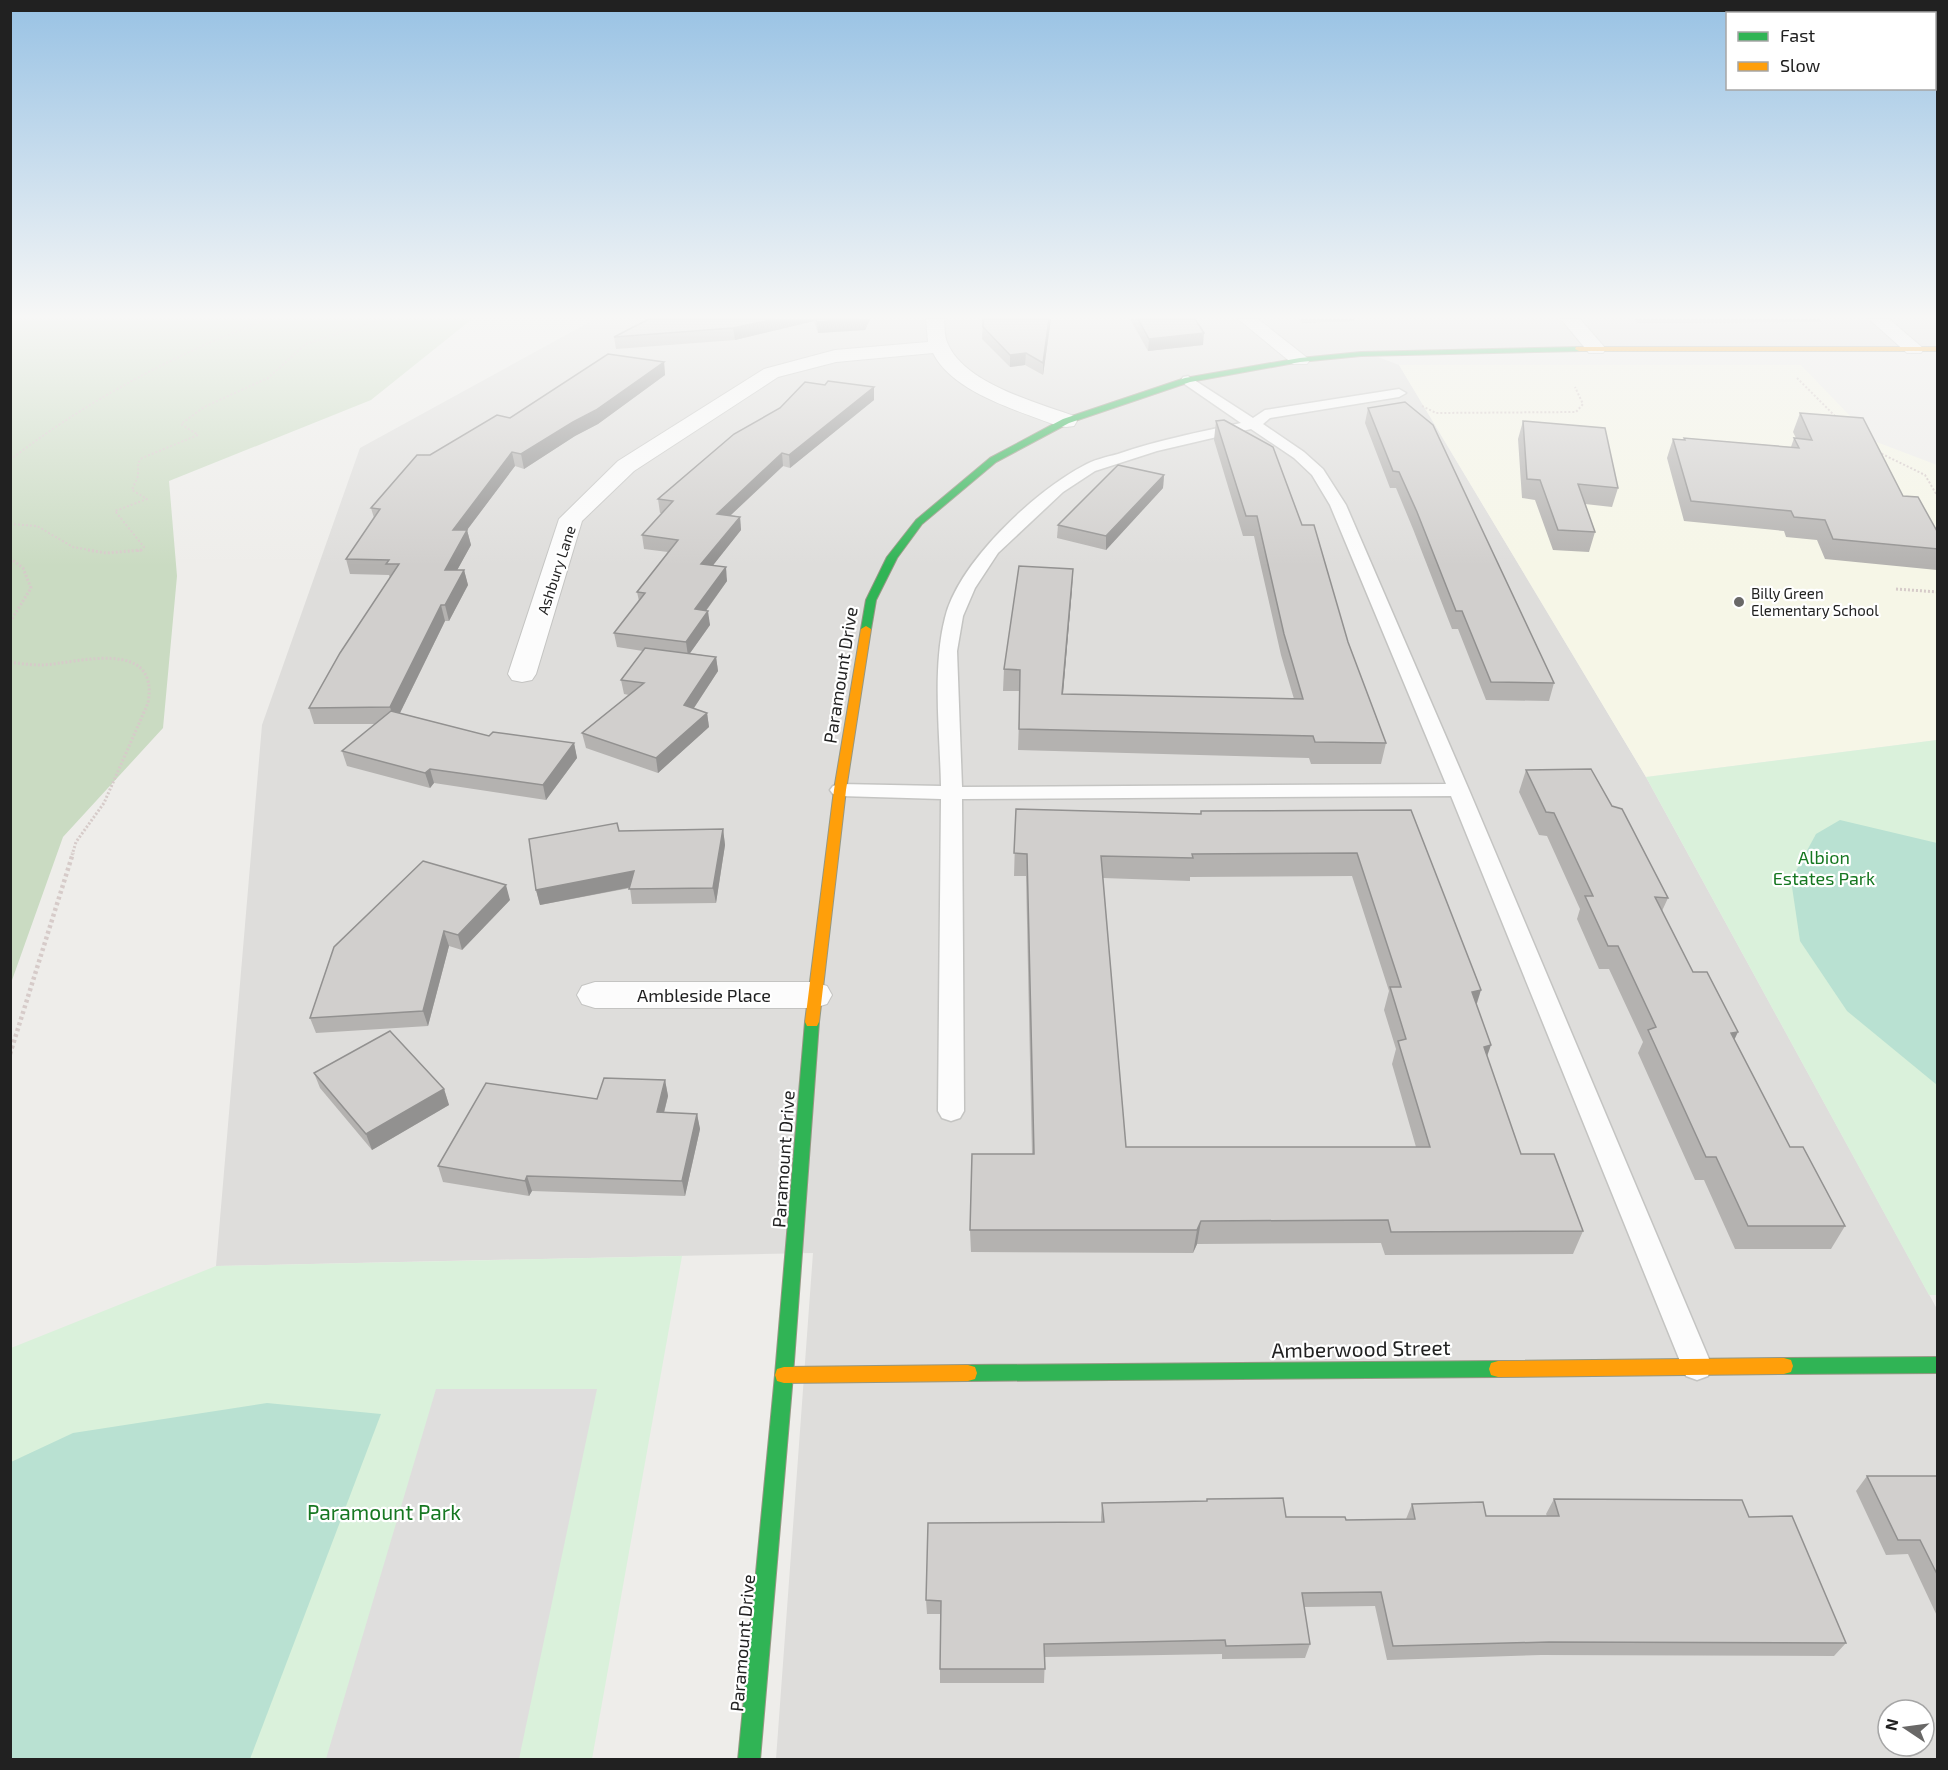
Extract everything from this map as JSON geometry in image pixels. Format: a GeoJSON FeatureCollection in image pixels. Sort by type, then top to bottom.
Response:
{"type":"FeatureCollection","features":[{"type":"Feature","properties":{"kind":"street","name":"Ashbury Lane"},"geometry":{"type":"LineString","coordinates":[[522,674],[571,519],[626,466],[726,402]]}},
{"type":"Feature","properties":{"kind":"street"},"geometry":{"type":"LineString","coordinates":[[1019,402],[1066,421]]}},
{"type":"Feature","properties":{"kind":"street","name":"Paramount Drive"},"geometry":{"type":"LineString","coordinates":[[749,1760],[784,1375],[814,995],[840,790],[871,600],[892,557],[919,522],[993,460],[1066,421],[1124,402]]}},
{"type":"Feature","properties":{"kind":"street","name":"Ambleside Place"},"geometry":{"type":"LineString","coordinates":[[595,995],[814,995]]}},
{"type":"Feature","properties":{"kind":"street","name":"Amberwood Street"},"geometry":{"type":"LineString","coordinates":[[784,1375],[1938,1365]]}},
{"type":"Feature","properties":{"kind":"lane"},"geometry":{"type":"LineString","coordinates":[[1221,402],[1299,455],[1318,472],[1329,486],[1459,790],[1697,1366]]}},
{"type":"Feature","properties":{"kind":"lane"},"geometry":{"type":"LineString","coordinates":[[951,1111],[952,793],[948,651],[954,616],[966,588],[992,550],[1057,489],[1090,468],[1153,447],[1256,424],[1265,414],[1344,402]]}},
{"type":"Feature","properties":{"kind":"lane"},"geometry":{"type":"LineString","coordinates":[[840,790],[952,793],[1459,790]]}},
{"type":"Feature","properties":{"kind":"path"},"geometry":{"type":"LineString","coordinates":[[10,460],[61,421],[92,402]]}},
{"type":"Feature","properties":{"kind":"path"},"geometry":{"type":"LineString","coordinates":[[10,524],[37,526],[73,547],[106,553],[141,551],[144,547],[115,511],[147,499],[132,490],[138,476],[138,463],[142,458],[198,435],[181,424],[204,407],[216,402]]}},
{"type":"Feature","properties":{"kind":"path"},"geometry":{"type":"LineString","coordinates":[[1415,402],[1436,413],[1576,412],[1583,404],[1582,402]]}},
{"type":"Feature","properties":{"kind":"path"},"geometry":{"type":"LineString","coordinates":[[1821,402],[1842,423]]}},
{"type":"Feature","properties":{"kind":"path"},"geometry":{"type":"LineString","coordinates":[[1876,451],[1925,475],[1938,497]]}},
{"type":"Feature","properties":{"kind":"path"},"geometry":{"type":"LineString","coordinates":[[10,558],[23,568],[31,588],[10,622]]}},
{"type":"Feature","properties":{"kind":"path"},"geometry":{"type":"LineString","coordinates":[[1896,589],[1938,592]]}},
{"type":"Feature","properties":{"kind":"path"},"geometry":{"type":"LineString","coordinates":[[10,662],[44,665],[97,657],[120,658],[144,672],[152,686],[148,703],[104,803],[76,842],[10,1054]]}},
{"type":"Feature","properties":{"kind":"shaded area"},"geometry":{"type":"Polygon","coordinates":[[[445,402],[1421,402],[1646,777],[1937,1309],[1937,1759],[776,1759],[813,1253],[216,1266],[262,725],[360,448],[445,402]]]}},
{"type":"Feature","properties":{"kind":"shaded area","name":"Billy Green Elementary School"},"geometry":{"type":"Polygon","coordinates":[[[1421,402],[1836,402],[1874,441],[1937,465],[1937,740],[1646,777],[1421,402]]]}},
{"type":"Feature","properties":{"kind":"shaded area"},"geometry":{"type":"Polygon","coordinates":[[[436,1389],[597,1389],[519,1759],[326,1759],[436,1389]]]}},
{"type":"Feature","properties":{"kind":"green space"},"geometry":{"type":"Polygon","coordinates":[[[11,402],[367,402],[169,481],[177,576],[163,728],[63,837],[11,983],[11,402]]]}},
{"type":"Feature","properties":{"kind":"green space","name":"Albion Estates Park"},"geometry":{"type":"Polygon","coordinates":[[[1937,740],[1937,1295],[1929,1295],[1646,777],[1937,740]]]}},
{"type":"Feature","properties":{"kind":"green space"},"geometry":{"type":"Polygon","coordinates":[[[1840,820],[1937,843],[1937,1085],[1847,1011],[1800,941],[1791,880],[1816,834],[1840,820]]]}},
{"type":"Feature","properties":{"kind":"green space","name":"Paramount Park"},"geometry":{"type":"Polygon","coordinates":[[[682,1256],[592,1759],[11,1760],[11,1348],[216,1266],[682,1256]]]}},
{"type":"Feature","properties":{"kind":"green space"},"geometry":{"type":"Polygon","coordinates":[[[267,1403],[381,1414],[250,1759],[11,1759],[11,1462],[73,1433],[267,1403]]]}},
{"type":"Feature","properties":{"kind":"building"},"geometry":{"type":"Polygon","coordinates":[[[535,402],[608,402],[521,454],[512,452],[453,530],[467,530],[445,570],[464,570],[445,605],[441,605],[390,707],[309,708],[340,653],[399,564],[386,564],[389,560],[346,559],[380,509],[371,508],[417,455],[430,455],[497,415],[510,418],[535,402]]]}},
{"type":"Feature","properties":{"kind":"building"},"geometry":{"type":"Polygon","coordinates":[[[786,402],[856,402],[789,455],[782,453],[717,514],[740,517],[701,564],[726,567],[695,609],[708,611],[686,642],[614,633],[645,593],[637,592],[678,540],[642,535],[673,501],[658,499],[734,434],[780,408],[786,402]]]}},
{"type":"Feature","properties":{"kind":"building"},"geometry":{"type":"Polygon","coordinates":[[[1405,402],[1433,425],[1554,683],[1491,682],[1462,611],[1456,611],[1399,472],[1393,471],[1368,408],[1405,402]]]}},
{"type":"Feature","properties":{"kind":"building"},"geometry":{"type":"Polygon","coordinates":[[[1800,413],[1863,418],[1903,496],[1918,497],[1938,533],[1938,549],[1833,539],[1825,520],[1794,517],[1791,511],[1691,501],[1673,439],[1799,448],[1794,438],[1812,440],[1800,413]]]}},
{"type":"Feature","properties":{"kind":"building"},"geometry":{"type":"Polygon","coordinates":[[[1224,420],[1273,447],[1302,525],[1314,525],[1348,642],[1386,743],[1315,742],[1313,736],[1019,729],[1020,670],[1004,669],[1019,566],[1073,569],[1062,694],[1303,699],[1284,634],[1257,516],[1246,516],[1216,421],[1224,420]]]}},
{"type":"Feature","properties":{"kind":"building"},"geometry":{"type":"Polygon","coordinates":[[[1523,421],[1605,428],[1618,488],[1578,484],[1595,532],[1558,530],[1540,480],[1527,479],[1523,421]]]}},
{"type":"Feature","properties":{"kind":"building"},"geometry":{"type":"Polygon","coordinates":[[[1118,465],[1164,475],[1106,536],[1058,525],[1118,465]]]}},
{"type":"Feature","properties":{"kind":"building"},"geometry":{"type":"Polygon","coordinates":[[[645,648],[716,657],[684,705],[707,713],[656,758],[582,733],[644,683],[621,680],[645,648]]]}},
{"type":"Feature","properties":{"kind":"building"},"geometry":{"type":"Polygon","coordinates":[[[391,711],[489,736],[493,732],[574,743],[543,785],[430,769],[425,773],[342,751],[391,711]]]}},
{"type":"Feature","properties":{"kind":"building"},"geometry":{"type":"Polygon","coordinates":[[[1591,769],[1612,806],[1622,809],[1668,898],[1655,897],[1693,972],[1707,972],[1738,1032],[1731,1033],[1790,1147],[1803,1147],[1845,1226],[1748,1226],[1716,1157],[1706,1157],[1648,1030],[1656,1027],[1618,946],[1608,946],[1585,896],[1593,896],[1554,813],[1546,812],[1526,770],[1591,769]]]}},
{"type":"Feature","properties":{"kind":"building"},"geometry":{"type":"Polygon","coordinates":[[[1016,809],[1201,814],[1201,811],[1411,810],[1481,990],[1472,992],[1491,1045],[1484,1047],[1521,1154],[1554,1154],[1583,1231],[1391,1232],[1388,1220],[1201,1221],[1197,1230],[970,1230],[972,1154],[1034,1154],[1027,854],[1014,853],[1016,809]],[[1357,853],[1192,854],[1193,858],[1101,856],[1126,1147],[1430,1147],[1398,1041],[1406,1039],[1390,987],[1401,987],[1357,853]]]}},
{"type":"Feature","properties":{"kind":"building"},"geometry":{"type":"Polygon","coordinates":[[[617,823],[619,831],[723,829],[713,888],[629,889],[634,871],[536,890],[529,839],[617,823]]]}},
{"type":"Feature","properties":{"kind":"building"},"geometry":{"type":"Polygon","coordinates":[[[423,861],[506,885],[458,935],[444,931],[423,1011],[310,1018],[334,947],[423,861]]]}},
{"type":"Feature","properties":{"kind":"building"},"geometry":{"type":"Polygon","coordinates":[[[390,1031],[444,1089],[366,1134],[314,1073],[390,1031]]]}},
{"type":"Feature","properties":{"kind":"building"},"geometry":{"type":"Polygon","coordinates":[[[604,1078],[665,1080],[657,1112],[697,1114],[682,1181],[527,1176],[525,1181],[438,1166],[486,1083],[597,1099],[604,1078]]]}},
{"type":"Feature","properties":{"kind":"building"},"geometry":{"type":"Polygon","coordinates":[[[1867,1476],[1938,1476],[1938,1576],[1920,1540],[1898,1540],[1867,1476]]]}},
{"type":"Feature","properties":{"kind":"building"},"geometry":{"type":"Polygon","coordinates":[[[1283,1498],[1286,1517],[1345,1517],[1346,1520],[1415,1519],[1412,1504],[1483,1502],[1486,1516],[1559,1516],[1554,1499],[1742,1500],[1749,1517],[1792,1516],[1846,1643],[1549,1642],[1393,1646],[1381,1592],[1302,1593],[1310,1644],[1226,1646],[1225,1640],[1044,1644],[1045,1669],[940,1669],[941,1601],[926,1600],[928,1523],[1104,1522],[1102,1503],[1283,1498]]]}},
{"type":"Feature","properties":{"kind":"traffic: fast"},"geometry":{"type":"LineString","coordinates":[[866,629],[871,600],[892,557],[919,522],[993,460],[1066,421],[1124,402]]}},
{"type":"Feature","properties":{"kind":"traffic: fast"},"geometry":{"type":"LineString","coordinates":[[749,1760],[784,1375],[812,1022]]}},
{"type":"Feature","properties":{"kind":"traffic: fast"},"geometry":{"type":"LineString","coordinates":[[1784,1366],[1938,1365]]}},
{"type":"Feature","properties":{"kind":"traffic: fast"},"geometry":{"type":"LineString","coordinates":[[968,1373],[1498,1369]]}},
{"type":"Feature","properties":{"kind":"traffic: slow"},"geometry":{"type":"LineString","coordinates":[[812,1022],[840,790],[866,629]]}},
{"type":"Feature","properties":{"kind":"traffic: slow"},"geometry":{"type":"LineString","coordinates":[[1498,1369],[1784,1366]]}},
{"type":"Feature","properties":{"kind":"traffic: slow"},"geometry":{"type":"LineString","coordinates":[[784,1375],[968,1373]]}},
{"type":"Feature","properties":{"kind":"place","name":"Billy Green Elementary School"},"geometry":{"type":"Point","coordinates":[1739,602]}}]}
